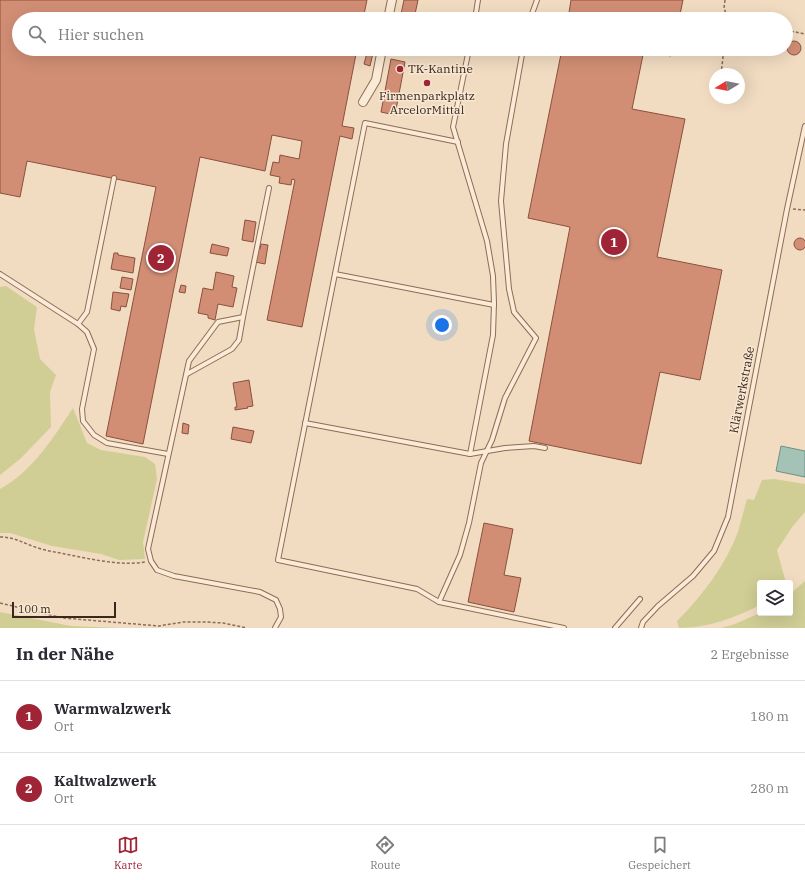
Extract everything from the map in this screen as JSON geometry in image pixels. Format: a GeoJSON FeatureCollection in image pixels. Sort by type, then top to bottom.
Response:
{"type":"FeatureCollection","features":[{"type":"Feature","properties":{"kind":"street"},"geometry":{"type":"LineString","coordinates":[[389,12],[392,0]]}},
{"type":"Feature","properties":{"kind":"street"},"geometry":{"type":"LineString","coordinates":[[363,102],[376,80],[381,56]]}},
{"type":"Feature","properties":{"kind":"lane"},"geometry":{"type":"LineString","coordinates":[[476,12],[478,0]]}},
{"type":"Feature","properties":{"kind":"lane"},"geometry":{"type":"LineString","coordinates":[[533,12],[537,0]]}},
{"type":"Feature","properties":{"kind":"lane"},"geometry":{"type":"LineString","coordinates":[[468,56],[453,127],[487,241],[493,276],[494,305],[493,335],[470,454]]}},
{"type":"Feature","properties":{"kind":"lane"},"geometry":{"type":"LineString","coordinates":[[439,602],[460,555],[469,523],[481,463],[492,440],[504,398],[536,338],[514,312],[509,289],[501,201],[506,144],[522,56]]}},
{"type":"Feature","properties":{"kind":"lane"},"geometry":{"type":"LineString","coordinates":[[458,142],[365,123],[278,560],[416,589],[439,602],[564,628]]}},
{"type":"Feature","properties":{"kind":"lane","name":"Klärwerkstraße"},"geometry":{"type":"LineString","coordinates":[[641,628],[643,622],[658,606],[693,576],[714,552],[728,517],[787,209],[805,126]]}},
{"type":"Feature","properties":{"kind":"lane"},"geometry":{"type":"LineString","coordinates":[[78,324],[87,312],[114,178]]}},
{"type":"Feature","properties":{"kind":"lane"},"geometry":{"type":"LineString","coordinates":[[187,374],[232,349],[239,340],[269,188]]}},
{"type":"Feature","properties":{"kind":"lane"},"geometry":{"type":"LineString","coordinates":[[0,274],[78,324],[87,332],[94,349],[82,409],[83,421],[94,435],[107,443],[168,454]]}},
{"type":"Feature","properties":{"kind":"lane"},"geometry":{"type":"LineString","coordinates":[[335,274],[494,305]]}},
{"type":"Feature","properties":{"kind":"lane"},"geometry":{"type":"LineString","coordinates":[[243,317],[218,322],[189,360],[148,549],[151,561],[157,570],[174,576],[260,592],[276,600],[281,616],[275,628]]}},
{"type":"Feature","properties":{"kind":"lane"},"geometry":{"type":"LineString","coordinates":[[305,423],[470,454],[505,448],[534,446],[545,448]]}},
{"type":"Feature","properties":{"kind":"lane"},"geometry":{"type":"LineString","coordinates":[[615,628],[640,598]]}},
{"type":"Feature","properties":{"kind":"path"},"geometry":{"type":"LineString","coordinates":[[725,0],[724,8],[725,12]]}},
{"type":"Feature","properties":{"kind":"path"},"geometry":{"type":"LineString","coordinates":[[793,31],[805,34]]}},
{"type":"Feature","properties":{"kind":"path"},"geometry":{"type":"LineString","coordinates":[[722,68],[723,56]]}},
{"type":"Feature","properties":{"kind":"path"},"geometry":{"type":"LineString","coordinates":[[787,209],[805,210]]}},
{"type":"Feature","properties":{"kind":"path"},"geometry":{"type":"LineString","coordinates":[[0,537],[8,537],[38,548],[88,558],[136,563],[151,561]]}},
{"type":"Feature","properties":{"kind":"path"},"geometry":{"type":"LineString","coordinates":[[0,603],[63,618],[159,626],[182,622],[218,623],[247,628]]}},
{"type":"Feature","properties":{"kind":"shaded area"},"geometry":{"type":"Polygon","coordinates":[[[6,286],[37,307],[34,329],[40,359],[56,375],[50,392],[51,427],[20,459],[0,475],[0,287],[6,286]]]}},
{"type":"Feature","properties":{"kind":"shaded area"},"geometry":{"type":"Polygon","coordinates":[[[73,408],[87,443],[101,450],[145,457],[155,464],[157,479],[143,542],[145,559],[119,560],[101,554],[52,546],[10,533],[0,533],[0,489],[23,473],[50,442],[73,408]]]}},
{"type":"Feature","properties":{"kind":"shaded area"},"geometry":{"type":"Polygon","coordinates":[[[781,446],[805,451],[805,477],[776,471],[781,446]]]}},
{"type":"Feature","properties":{"kind":"shaded area"},"geometry":{"type":"Polygon","coordinates":[[[774,479],[805,484],[805,512],[793,526],[777,550],[785,580],[757,580],[757,606],[741,614],[710,624],[689,628],[679,628],[677,621],[704,591],[720,569],[733,545],[747,499],[754,500],[762,480],[774,479]]]}},
{"type":"Feature","properties":{"kind":"shaded area"},"geometry":{"type":"Polygon","coordinates":[[[805,581],[805,628],[721,628],[735,624],[757,614],[757,616],[793,616],[793,591],[805,581]]]}},
{"type":"Feature","properties":{"kind":"shaded area"},"geometry":{"type":"Polygon","coordinates":[[[0,612],[71,626],[121,628],[0,628],[0,612]]]}},
{"type":"Feature","properties":{"kind":"building"},"geometry":{"type":"Polygon","coordinates":[[[0,0],[367,0],[364,12],[12,12],[12,56],[356,56],[342,126],[354,128],[352,139],[340,136],[302,327],[267,320],[295,180],[292,179],[291,185],[279,183],[280,177],[270,175],[273,162],[279,163],[280,155],[299,159],[302,141],[272,135],[265,171],[200,157],[143,444],[106,436],[156,187],[27,161],[20,197],[0,193],[0,0]]]}},
{"type":"Feature","properties":{"kind":"building"},"geometry":{"type":"Polygon","coordinates":[[[404,0],[418,0],[415,12],[401,12],[404,0]]]}},
{"type":"Feature","properties":{"kind":"building"},"geometry":{"type":"Polygon","coordinates":[[[571,0],[683,0],[680,12],[569,12],[571,0]]]}},
{"type":"Feature","properties":{"kind":"building"},"geometry":{"type":"Polygon","coordinates":[[[793,41],[799,43],[801,48],[799,53],[793,55],[793,41]]]}},
{"type":"Feature","properties":{"kind":"building"},"geometry":{"type":"Polygon","coordinates":[[[366,56],[372,56],[370,66],[364,64],[366,56]]]}},
{"type":"Feature","properties":{"kind":"building"},"geometry":{"type":"Polygon","coordinates":[[[561,56],[643,56],[632,109],[685,119],[657,257],[722,270],[700,380],[660,372],[641,464],[529,441],[570,227],[528,218],[561,56]]]}},
{"type":"Feature","properties":{"kind":"building"},"geometry":{"type":"Polygon","coordinates":[[[391,59],[405,62],[395,115],[381,112],[391,59]]]}},
{"type":"Feature","properties":{"kind":"building"},"geometry":{"type":"Polygon","coordinates":[[[245,220],[256,222],[253,242],[242,240],[245,220]]]}},
{"type":"Feature","properties":{"kind":"building"},"geometry":{"type":"Polygon","coordinates":[[[800,238],[804,240],[806,244],[804,248],[800,250],[796,248],[794,244],[796,240],[800,238]]]}},
{"type":"Feature","properties":{"kind":"building"},"geometry":{"type":"Polygon","coordinates":[[[212,244],[229,248],[227,256],[210,253],[212,244]]]}},
{"type":"Feature","properties":{"kind":"building"},"geometry":{"type":"Polygon","coordinates":[[[261,244],[268,245],[265,264],[255,262],[258,248],[260,249],[261,244]]]}},
{"type":"Feature","properties":{"kind":"building"},"geometry":{"type":"Polygon","coordinates":[[[114,253],[135,258],[133,273],[111,269],[114,253]]]}},
{"type":"Feature","properties":{"kind":"building"},"geometry":{"type":"Polygon","coordinates":[[[216,272],[234,276],[232,287],[237,288],[233,307],[218,304],[215,320],[208,318],[208,315],[198,313],[203,288],[213,290],[216,272]]]}},
{"type":"Feature","properties":{"kind":"building"},"geometry":{"type":"Polygon","coordinates":[[[122,277],[133,279],[131,290],[120,288],[122,277]]]}},
{"type":"Feature","properties":{"kind":"building"},"geometry":{"type":"Polygon","coordinates":[[[181,285],[186,286],[185,293],[179,292],[181,285]]]}},
{"type":"Feature","properties":{"kind":"building"},"geometry":{"type":"Polygon","coordinates":[[[113,292],[129,294],[126,307],[121,306],[120,311],[111,309],[113,292]]]}},
{"type":"Feature","properties":{"kind":"building"},"geometry":{"type":"Polygon","coordinates":[[[249,380],[253,406],[235,410],[235,407],[237,407],[233,383],[249,380]]]}},
{"type":"Feature","properties":{"kind":"building"},"geometry":{"type":"Polygon","coordinates":[[[183,423],[189,425],[188,434],[182,433],[183,423]]]}},
{"type":"Feature","properties":{"kind":"building"},"geometry":{"type":"Polygon","coordinates":[[[233,427],[254,431],[251,443],[231,439],[233,427]]]}},
{"type":"Feature","properties":{"kind":"building"},"geometry":{"type":"Polygon","coordinates":[[[484,523],[513,529],[504,575],[521,578],[514,612],[468,602],[484,523]]]}},
{"type":"Feature","properties":{"kind":"place","name":"TK-Kantine"},"geometry":{"type":"Point","coordinates":[400,69]}},
{"type":"Feature","properties":{"kind":"place","name":"Firmenparkplatz ArcelorMittal"},"geometry":{"type":"Point","coordinates":[427,83]}},
{"type":"Feature","properties":{"kind":"place","name":"Warmwalzwerk"},"geometry":{"type":"Point","coordinates":[614,242]}},
{"type":"Feature","properties":{"kind":"place","name":"Kaltwalzwerk"},"geometry":{"type":"Point","coordinates":[161,258]}}]}
